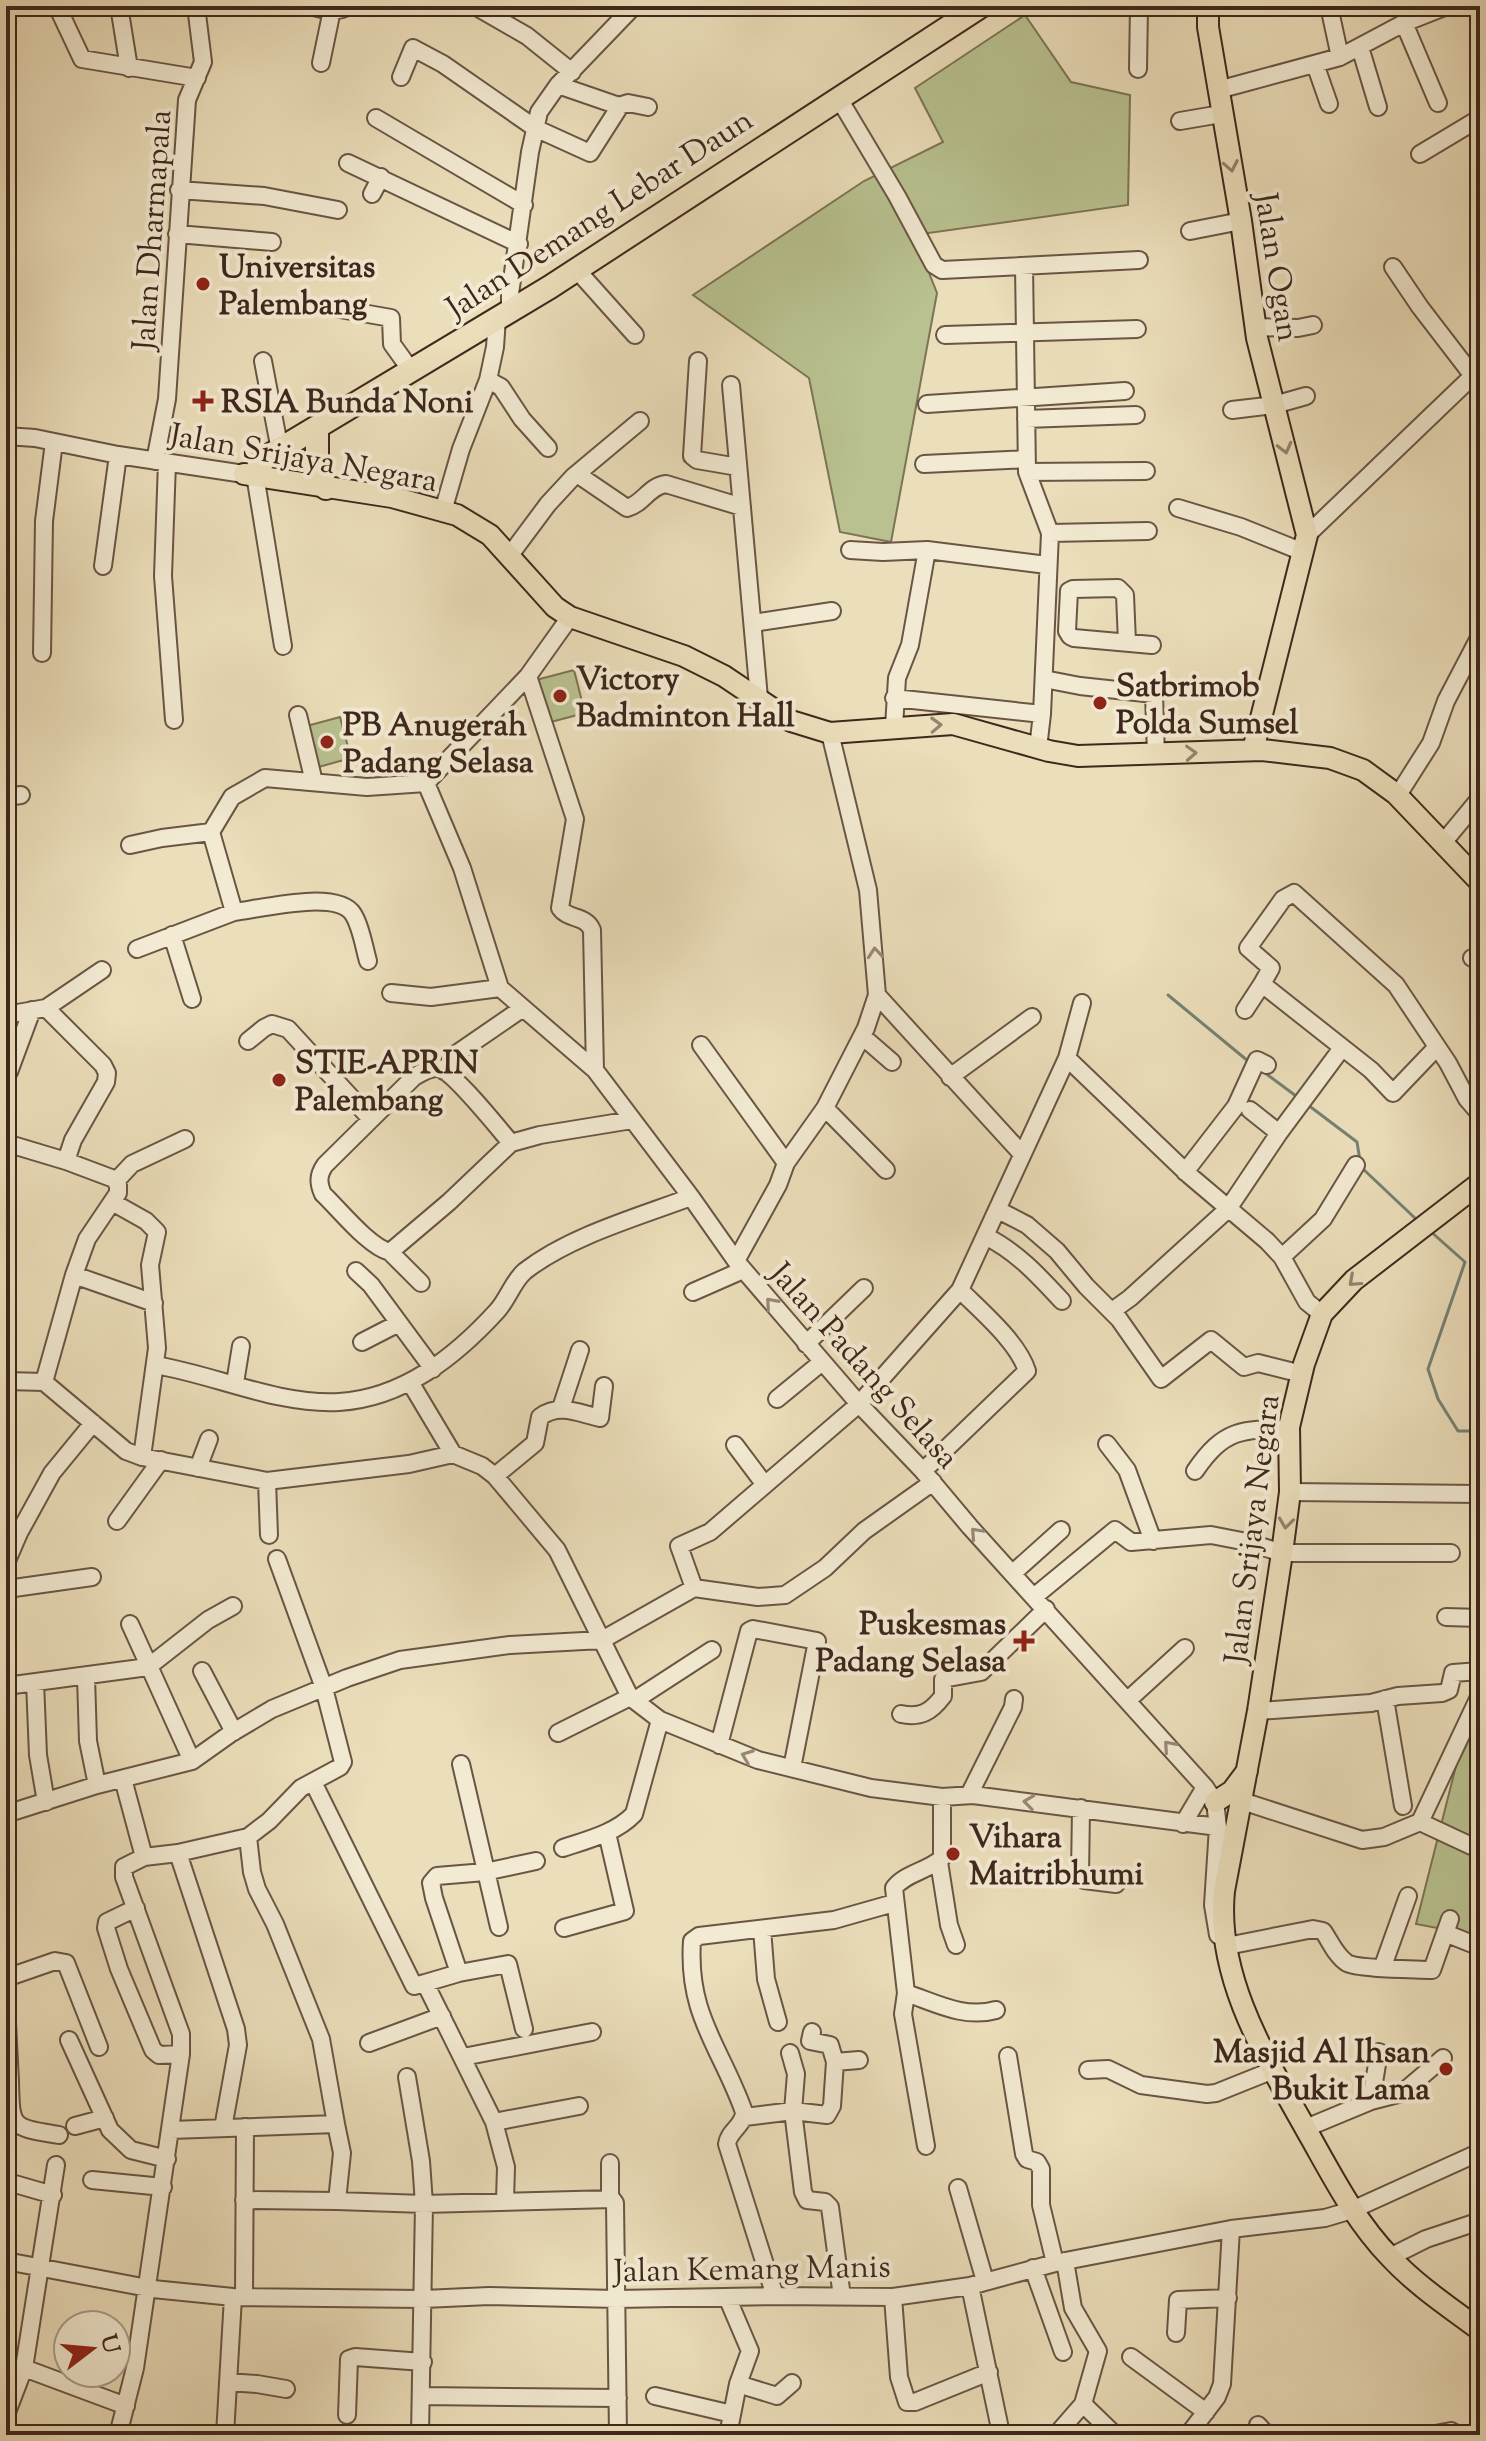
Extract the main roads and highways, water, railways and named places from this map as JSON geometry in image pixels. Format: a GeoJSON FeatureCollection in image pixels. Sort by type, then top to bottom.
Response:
{"type":"FeatureCollection","features":[{"type":"Feature","properties":{"kind":"highway","name":"Jalan Demang Lebar Daun"},"geometry":{"type":"LineString","coordinates":[[250,474],[267,457],[506,307],[953,6]]}},
{"type":"Feature","properties":{"kind":"highway","name":"Jalan Demang Lebar Daun"},"geometry":{"type":"LineString","coordinates":[[250,474],[247,461],[278,440],[405,362],[576,269],[981,6]]}},
{"type":"Feature","properties":{"kind":"highway"},"geometry":{"type":"LineString","coordinates":[[317,427],[317,462],[326,488]]}},
{"type":"Feature","properties":{"kind":"main road","name":"Jalan Ogan"},"geometry":{"type":"LineString","coordinates":[[1208,6],[1208,27],[1221,114],[1256,327],[1305,544],[1253,750]]}},
{"type":"Feature","properties":{"kind":"main road","name":"Jalan Srijaya Negara"},"geometry":{"type":"LineString","coordinates":[[250,474],[392,497],[457,515],[490,535],[555,607],[570,617],[684,656],[724,676],[791,721],[830,733],[953,724],[1078,756],[1253,750],[1330,758],[1363,770],[1398,795],[1480,882]]}},
{"type":"Feature","properties":{"kind":"main road","name":"Jalan Srijaya Negara"},"geometry":{"type":"LineString","coordinates":[[1480,1183],[1354,1280],[1322,1314],[1302,1374],[1289,1429],[1290,1492],[1282,1553],[1258,1711],[1224,1891],[1222,1918],[1231,1973],[1271,2071],[1352,2210],[1390,2257],[1437,2299],[1480,2330]]}},
{"type":"Feature","properties":{"kind":"main road"},"geometry":{"type":"LineString","coordinates":[[1210,1794],[1232,1791],[1247,1771]]}},
{"type":"Feature","properties":{"kind":"waterway"},"geometry":{"type":"LineString","coordinates":[[1474,6],[1480,15]]}},
{"type":"Feature","properties":{"kind":"waterway"},"geometry":{"type":"LineString","coordinates":[[1168,995],[1248,1061]]}},
{"type":"Feature","properties":{"kind":"waterway"},"geometry":{"type":"LineString","coordinates":[[1261,1070],[1296,1096]]}},
{"type":"Feature","properties":{"kind":"waterway"},"geometry":{"type":"LineString","coordinates":[[1308,1105],[1357,1142],[1360,1161]]}},
{"type":"Feature","properties":{"kind":"waterway"},"geometry":{"type":"LineString","coordinates":[[1362,1168],[1417,1220]]}},
{"type":"Feature","properties":{"kind":"waterway"},"geometry":{"type":"LineString","coordinates":[[1429,1230],[1465,1262],[1428,1369],[1438,1399],[1458,1431],[1480,1431]]}},
{"type":"Feature","properties":{"kind":"place","name":"Universitas Palembang"},"geometry":{"type":"Point","coordinates":[203,284]}},
{"type":"Feature","properties":{"kind":"place","name":"RSIA Bunda Noni"},"geometry":{"type":"Point","coordinates":[203,401]}},
{"type":"Feature","properties":{"kind":"place","name":"Victory Badminton Hall"},"geometry":{"type":"Point","coordinates":[560,696]}},
{"type":"Feature","properties":{"kind":"place","name":"Satbrimob Polda Sumsel"},"geometry":{"type":"Point","coordinates":[1100,703]}},
{"type":"Feature","properties":{"kind":"place","name":"PB Anugerah Padang Selasa"},"geometry":{"type":"Point","coordinates":[327,742]}},
{"type":"Feature","properties":{"kind":"place","name":"STIE-APRIN Palembang"},"geometry":{"type":"Point","coordinates":[279,1080]}},
{"type":"Feature","properties":{"kind":"place","name":"Puskesmas Padang Selasa"},"geometry":{"type":"Point","coordinates":[1024,1641]}},
{"type":"Feature","properties":{"kind":"place","name":"Vihara Maitribhumi"},"geometry":{"type":"Point","coordinates":[953,1854]}},
{"type":"Feature","properties":{"kind":"place","name":"Masjid Al Ihsan Bukit Lama"},"geometry":{"type":"Point","coordinates":[1446,2069]}}]}
